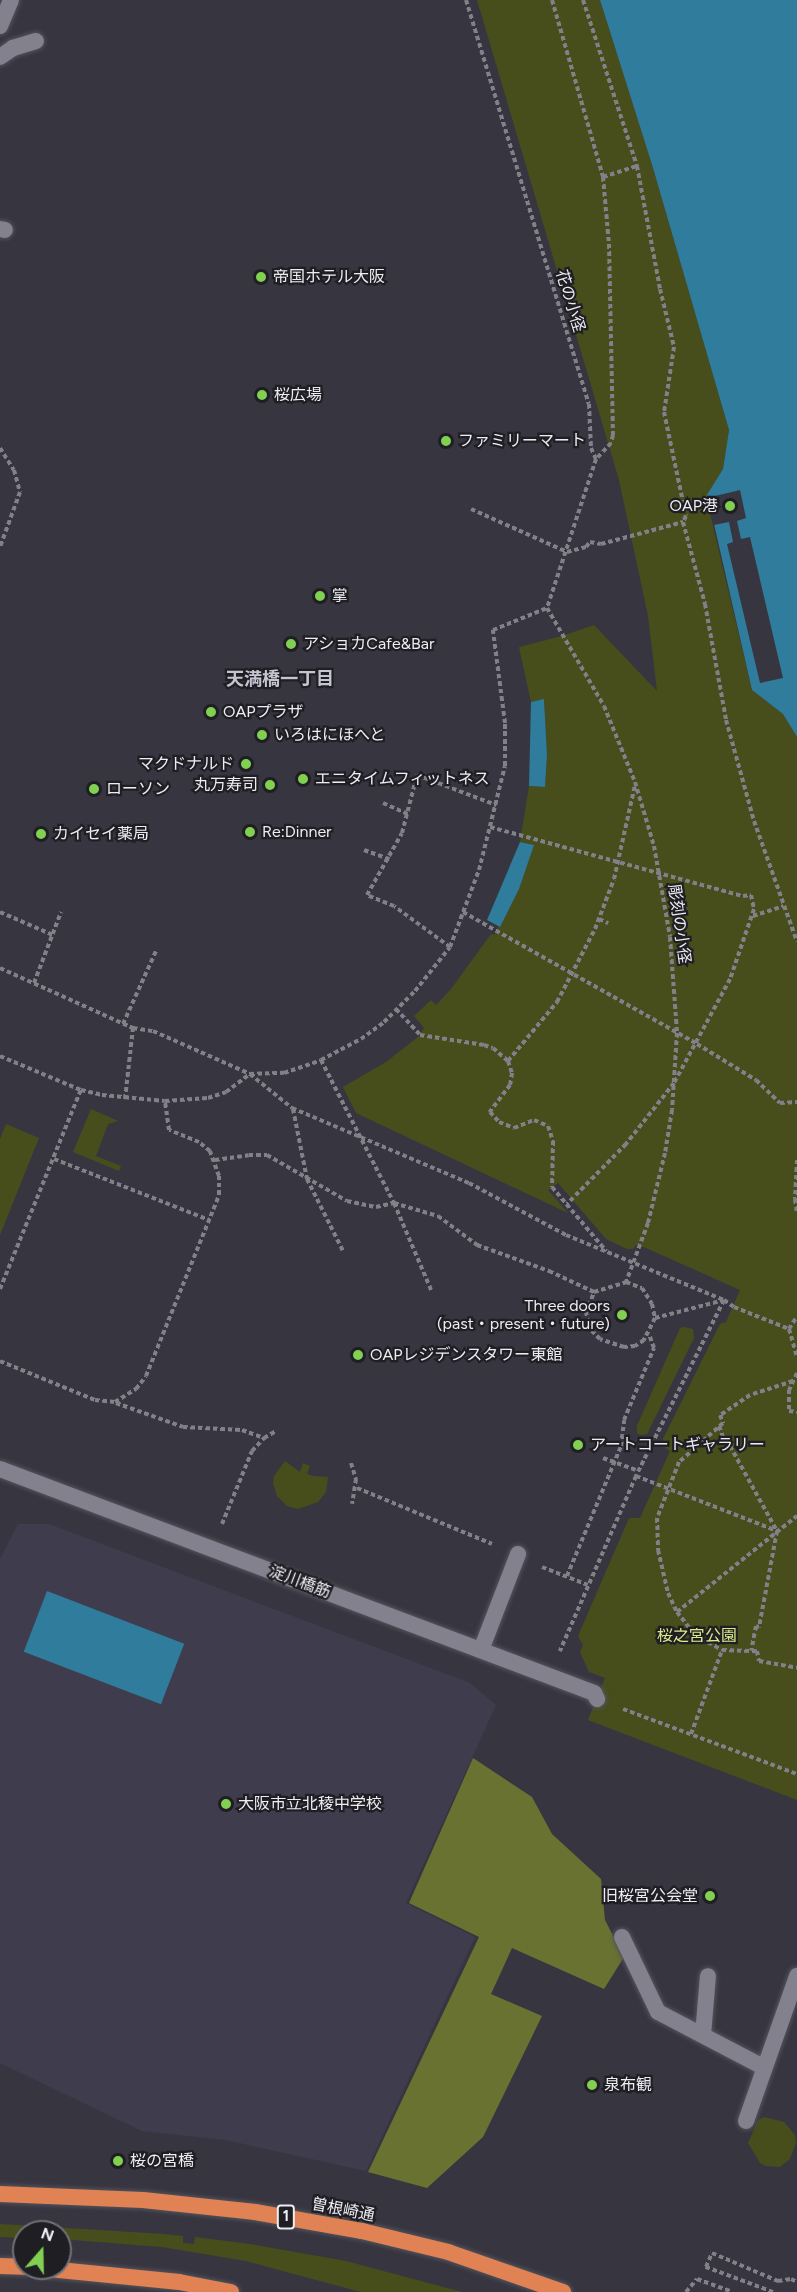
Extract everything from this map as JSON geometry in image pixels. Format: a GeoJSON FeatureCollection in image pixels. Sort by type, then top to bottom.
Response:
{"type":"FeatureCollection","features":[{"type":"Feature","properties":{"kind":"highway","name":"曽根崎通"},"geometry":{"type":"LineString","coordinates":[[0,2194],[143,2200],[255,2212],[362,2230],[448,2252],[563,2292]]}},
{"type":"Feature","properties":{"kind":"highway"},"geometry":{"type":"LineString","coordinates":[[72,2271],[179,2282],[231,2292]]}},
{"type":"Feature","properties":{"kind":"street"},"geometry":{"type":"LineString","coordinates":[[0,26],[11,0]]}},
{"type":"Feature","properties":{"kind":"street"},"geometry":{"type":"LineString","coordinates":[[0,57],[13,48],[36,41]]}},
{"type":"Feature","properties":{"kind":"street","name":"淀川橋筋"},"geometry":{"type":"LineString","coordinates":[[0,1469],[594,1693],[597,1699]]}},
{"type":"Feature","properties":{"kind":"street"},"geometry":{"type":"LineString","coordinates":[[481,1650],[518,1554]]}},
{"type":"Feature","properties":{"kind":"street"},"geometry":{"type":"LineString","coordinates":[[622,1937],[658,2012],[763,2067]]}},
{"type":"Feature","properties":{"kind":"street"},"geometry":{"type":"LineString","coordinates":[[703,2035],[708,1976]]}},
{"type":"Feature","properties":{"kind":"street"},"geometry":{"type":"LineString","coordinates":[[746,2121],[763,2067],[797,1976]]}},
{"type":"Feature","properties":{"kind":"path","name":"花の小径"},"geometry":{"type":"LineString","coordinates":[[466,0],[589,404],[591,448],[596,459],[547,609]]}},
{"type":"Feature","properties":{"kind":"path"},"geometry":{"type":"LineString","coordinates":[[552,0],[603,177],[609,244],[613,435],[611,443],[596,459]]}},
{"type":"Feature","properties":{"kind":"path"},"geometry":{"type":"LineString","coordinates":[[584,0],[637,166],[660,289],[674,347],[664,412],[686,516],[683,522],[705,604],[726,720],[754,821],[797,942]]}},
{"type":"Feature","properties":{"kind":"path"},"geometry":{"type":"LineString","coordinates":[[603,177],[637,166]]}},
{"type":"Feature","properties":{"kind":"path"},"geometry":{"type":"LineString","coordinates":[[0,448],[14,470],[20,492],[0,547]]}},
{"type":"Feature","properties":{"kind":"path"},"geometry":{"type":"LineString","coordinates":[[471,510],[567,552],[586,548],[590,542],[601,544],[683,522]]}},
{"type":"Feature","properties":{"kind":"path"},"geometry":{"type":"LineString","coordinates":[[0,1056],[81,1090],[125,1099],[165,1101],[208,1098],[226,1092],[250,1074],[284,1072],[321,1060],[361,1039],[396,1009],[450,947],[479,870],[505,766],[505,723],[493,630],[547,609]]}},
{"type":"Feature","properties":{"kind":"path","name":"彫刻の小径"},"geometry":{"type":"LineString","coordinates":[[547,609],[604,706],[635,782],[660,872],[670,937],[677,1033],[674,1083],[663,1164],[648,1223],[626,1282]]}},
{"type":"Feature","properties":{"kind":"path"},"geometry":{"type":"LineString","coordinates":[[450,947],[394,906],[367,895],[389,859],[408,814],[417,775],[496,805]]}},
{"type":"Feature","properties":{"kind":"path"},"geometry":{"type":"LineString","coordinates":[[508,1061],[557,1002],[599,920],[618,861],[635,782]]}},
{"type":"Feature","properties":{"kind":"path"},"geometry":{"type":"LineString","coordinates":[[383,803],[408,814]]}},
{"type":"Feature","properties":{"kind":"path"},"geometry":{"type":"LineString","coordinates":[[490,827],[743,896],[751,895],[754,909],[730,979],[674,1083],[626,1144],[567,1204]]}},
{"type":"Feature","properties":{"kind":"path"},"geometry":{"type":"LineString","coordinates":[[364,850],[389,859]]}},
{"type":"Feature","properties":{"kind":"path"},"geometry":{"type":"LineString","coordinates":[[752,917],[783,906]]}},
{"type":"Feature","properties":{"kind":"path"},"geometry":{"type":"LineString","coordinates":[[0,912],[52,935]]}},
{"type":"Feature","properties":{"kind":"path"},"geometry":{"type":"LineString","coordinates":[[34,983],[61,912]]}},
{"type":"Feature","properties":{"kind":"path"},"geometry":{"type":"LineString","coordinates":[[463,912],[697,1044],[756,1080],[780,1103],[797,1102]]}},
{"type":"Feature","properties":{"kind":"path"},"geometry":{"type":"LineString","coordinates":[[599,920],[608,923]]}},
{"type":"Feature","properties":{"kind":"path"},"geometry":{"type":"LineString","coordinates":[[409,927],[415,921]]}},
{"type":"Feature","properties":{"kind":"path"},"geometry":{"type":"LineString","coordinates":[[123,1024],[156,951]]}},
{"type":"Feature","properties":{"kind":"path"},"geometry":{"type":"LineString","coordinates":[[0,968],[123,1024],[153,1031],[250,1074],[292,1108],[469,1183],[566,1235],[789,1329]]}},
{"type":"Feature","properties":{"kind":"path"},"geometry":{"type":"LineString","coordinates":[[396,1009],[420,1035],[459,1040],[493,1048],[508,1061],[512,1073],[510,1085],[490,1112],[499,1122],[514,1128],[534,1120],[548,1126],[553,1141],[552,1187],[606,1252]]}},
{"type":"Feature","properties":{"kind":"path"},"geometry":{"type":"LineString","coordinates":[[125,1099],[133,1028]]}},
{"type":"Feature","properties":{"kind":"path"},"geometry":{"type":"LineString","coordinates":[[321,1060],[394,1203],[432,1292]]}},
{"type":"Feature","properties":{"kind":"path"},"geometry":{"type":"LineString","coordinates":[[0,1289],[81,1090]]}},
{"type":"Feature","properties":{"kind":"path"},"geometry":{"type":"LineString","coordinates":[[115,1402],[136,1389],[146,1376],[219,1195],[219,1176],[210,1151],[199,1142],[168,1130],[165,1101]]}},
{"type":"Feature","properties":{"kind":"path"},"geometry":{"type":"LineString","coordinates":[[292,1108],[307,1179],[343,1251]]}},
{"type":"Feature","properties":{"kind":"path"},"geometry":{"type":"LineString","coordinates":[[215,1160],[267,1155],[332,1194],[360,1206],[376,1207],[394,1203],[438,1216],[477,1245],[549,1271],[594,1292],[626,1282],[642,1288],[652,1305],[655,1318],[649,1334],[635,1346],[624,1347],[600,1339],[591,1330],[586,1313],[594,1292]]}},
{"type":"Feature","properties":{"kind":"path"},"geometry":{"type":"LineString","coordinates":[[54,1159],[209,1220]]}},
{"type":"Feature","properties":{"kind":"path"},"geometry":{"type":"LineString","coordinates":[[797,1160],[797,1213]]}},
{"type":"Feature","properties":{"kind":"path"},"geometry":{"type":"LineString","coordinates":[[655,1318],[724,1300]]}},
{"type":"Feature","properties":{"kind":"path"},"geometry":{"type":"LineString","coordinates":[[554,1678],[559,1653],[637,1473],[724,1300]]}},
{"type":"Feature","properties":{"kind":"path"},"geometry":{"type":"LineString","coordinates":[[797,1316],[789,1329],[797,1357]]}},
{"type":"Feature","properties":{"kind":"path"},"geometry":{"type":"LineString","coordinates":[[567,1576],[621,1446],[624,1420],[654,1348],[649,1334]]}},
{"type":"Feature","properties":{"kind":"path"},"geometry":{"type":"LineString","coordinates":[[0,1361],[95,1400],[115,1402],[183,1427],[242,1430],[264,1438]]}},
{"type":"Feature","properties":{"kind":"path"},"geometry":{"type":"LineString","coordinates":[[797,1373],[789,1390],[789,1411],[797,1412]]}},
{"type":"Feature","properties":{"kind":"path"},"geometry":{"type":"LineString","coordinates":[[793,1381],[742,1399],[720,1414],[723,1423],[679,1462],[657,1518],[658,1550],[668,1593],[677,1612],[695,1635],[722,1650],[757,1651],[759,1661],[797,1668]]}},
{"type":"Feature","properties":{"kind":"path"},"geometry":{"type":"LineString","coordinates":[[719,1426],[727,1448],[730,1446],[777,1531],[759,1627],[756,1626],[750,1651]]}},
{"type":"Feature","properties":{"kind":"path"},"geometry":{"type":"LineString","coordinates":[[222,1524],[252,1451],[264,1438],[276,1431]]}},
{"type":"Feature","properties":{"kind":"path"},"geometry":{"type":"LineString","coordinates":[[603,1458],[668,1489],[777,1531]]}},
{"type":"Feature","properties":{"kind":"path"},"geometry":{"type":"LineString","coordinates":[[351,1463],[357,1488],[352,1503]]}},
{"type":"Feature","properties":{"kind":"path"},"geometry":{"type":"LineString","coordinates":[[357,1488],[518,1554],[589,1586]]}},
{"type":"Feature","properties":{"kind":"path"},"geometry":{"type":"LineString","coordinates":[[677,1612],[797,1516]]}},
{"type":"Feature","properties":{"kind":"path"},"geometry":{"type":"LineString","coordinates":[[690,1734],[722,1650]]}},
{"type":"Feature","properties":{"kind":"path"},"geometry":{"type":"LineString","coordinates":[[597,1699],[797,1774]]}},
{"type":"Feature","properties":{"kind":"path"},"geometry":{"type":"LineString","coordinates":[[772,2292],[706,2267],[712,2253],[778,2281],[791,2279],[797,2282]]}},
{"type":"Feature","properties":{"kind":"path"},"geometry":{"type":"LineString","coordinates":[[686,2292],[697,2279],[732,2292]]}},
{"type":"Feature","properties":{"kind":"shaded area","name":"大阪市立北稜中学校"},"geometry":{"type":"Polygon","coordinates":[[[18,1524],[49,1524],[470,1683],[496,1705],[406,1903],[475,1937],[366,2171],[226,2140],[142,2131],[0,2063],[0,1559],[18,1524]]]}},
{"type":"Feature","properties":{"kind":"green space","name":"桜之宮公園"},"geometry":{"type":"Polygon","coordinates":[[[477,0],[600,0],[653,168],[729,430],[723,469],[706,497],[752,690],[783,714],[797,737],[797,1800],[588,1720],[605,1678],[589,1672],[580,1652],[583,1645],[578,1636],[629,1518],[640,1518],[670,1451],[663,1446],[663,1439],[720,1324],[726,1322],[740,1290],[646,1248],[636,1245],[633,1249],[627,1249],[606,1239],[558,1183],[548,1190],[568,1213],[356,1113],[343,1087],[386,1062],[418,1037],[424,1028],[414,1016],[431,1000],[436,1005],[451,989],[491,934],[494,935],[511,905],[531,844],[520,842],[529,786],[545,787],[547,755],[544,699],[531,702],[519,647],[594,625],[657,691],[648,616],[619,480],[477,0]]]}},
{"type":"Feature","properties":{"kind":"green space"},"geometry":{"type":"Polygon","coordinates":[[[91,1109],[118,1121],[108,1124],[96,1156],[121,1166],[119,1171],[73,1152],[91,1109]]]}},
{"type":"Feature","properties":{"kind":"green space"},"geometry":{"type":"Polygon","coordinates":[[[6,1124],[39,1138],[0,1235],[0,1139],[6,1124]]]}},
{"type":"Feature","properties":{"kind":"green space"},"geometry":{"type":"Polygon","coordinates":[[[680,1328],[693,1329],[694,1338],[647,1434],[640,1435],[637,1433],[637,1426],[680,1328]]]}},
{"type":"Feature","properties":{"kind":"green space"},"geometry":{"type":"Polygon","coordinates":[[[285,1461],[300,1472],[303,1463],[310,1466],[307,1474],[328,1477],[326,1492],[318,1502],[298,1509],[287,1506],[277,1496],[273,1483],[274,1476],[285,1461]]]}},
{"type":"Feature","properties":{"kind":"green space"},"geometry":{"type":"Polygon","coordinates":[[[473,1758],[532,1797],[552,1834],[601,1879],[605,1920],[624,1957],[604,1989],[512,1948],[491,1994],[542,2016],[483,2137],[427,2188],[368,2172],[479,1937],[409,1903],[473,1758]]]}},
{"type":"Feature","properties":{"kind":"green space"},"geometry":{"type":"Polygon","coordinates":[[[764,2117],[784,2122],[795,2135],[796,2143],[790,2159],[780,2167],[760,2163],[748,2143],[758,2120],[764,2117]]]}},
{"type":"Feature","properties":{"kind":"green space"},"geometry":{"type":"Polygon","coordinates":[[[0,2224],[12,2225],[12,2238],[0,2237],[0,2224]]]}},
{"type":"Feature","properties":{"kind":"green space"},"geometry":{"type":"Polygon","coordinates":[[[72,2228],[183,2236],[183,2243],[194,2244],[195,2237],[250,2244],[346,2261],[462,2292],[361,2292],[246,2261],[162,2247],[72,2240],[72,2228]]]}},
{"type":"Feature","properties":{"kind":"water"},"geometry":{"type":"Polygon","coordinates":[[[600,0],[797,0],[797,737],[783,714],[752,690],[708,498],[705,498],[723,469],[729,430],[653,168],[600,0]]]}},
{"type":"Feature","properties":{"kind":"water"},"geometry":{"type":"Polygon","coordinates":[[[544,699],[547,755],[545,787],[529,786],[531,702],[544,699]]]}},
{"type":"Feature","properties":{"kind":"water"},"geometry":{"type":"Polygon","coordinates":[[[520,842],[534,845],[519,889],[500,927],[487,920],[520,842]]]}},
{"type":"Feature","properties":{"kind":"water"},"geometry":{"type":"Polygon","coordinates":[[[47,1591],[184,1644],[161,1704],[24,1652],[47,1591]]]}},
{"type":"Feature","properties":{"kind":"pier"},"geometry":{"type":"Polygon","coordinates":[[[740,490],[746,518],[737,521],[741,539],[750,537],[783,678],[760,683],[727,544],[733,542],[729,522],[714,525],[707,498],[740,490]]]}},
{"type":"Feature","properties":{"kind":"place","name":"帝国ホテル大阪"},"geometry":{"type":"Point","coordinates":[261,277]}},
{"type":"Feature","properties":{"kind":"place","name":"桜広場"},"geometry":{"type":"Point","coordinates":[262,395]}},
{"type":"Feature","properties":{"kind":"place","name":"ファミリーマート"},"geometry":{"type":"Point","coordinates":[446,441]}},
{"type":"Feature","properties":{"kind":"place","name":"OAP港"},"geometry":{"type":"Point","coordinates":[730,506]}},
{"type":"Feature","properties":{"kind":"place","name":"掌"},"geometry":{"type":"Point","coordinates":[320,596]}},
{"type":"Feature","properties":{"kind":"place","name":"アショカCafe&Bar"},"geometry":{"type":"Point","coordinates":[291,644]}},
{"type":"Feature","properties":{"kind":"place","name":"OAPプラザ"},"geometry":{"type":"Point","coordinates":[211,712]}},
{"type":"Feature","properties":{"kind":"place","name":"いろはにほへと"},"geometry":{"type":"Point","coordinates":[262,735]}},
{"type":"Feature","properties":{"kind":"place","name":"マクドナルド"},"geometry":{"type":"Point","coordinates":[246,764]}},
{"type":"Feature","properties":{"kind":"place","name":"エニタイムフィットネス"},"geometry":{"type":"Point","coordinates":[303,779]}},
{"type":"Feature","properties":{"kind":"place","name":"丸万寿司"},"geometry":{"type":"Point","coordinates":[270,785]}},
{"type":"Feature","properties":{"kind":"place","name":"ローソン"},"geometry":{"type":"Point","coordinates":[94,789]}},
{"type":"Feature","properties":{"kind":"place","name":"Re:Dinner"},"geometry":{"type":"Point","coordinates":[250,832]}},
{"type":"Feature","properties":{"kind":"place","name":"カイセイ薬局"},"geometry":{"type":"Point","coordinates":[41,834]}},
{"type":"Feature","properties":{"kind":"place","name":"Three doors (past・present・future)"},"geometry":{"type":"Point","coordinates":[622,1315]}},
{"type":"Feature","properties":{"kind":"place","name":"OAPレジデンスタワー東館"},"geometry":{"type":"Point","coordinates":[358,1355]}},
{"type":"Feature","properties":{"kind":"place","name":"アートコートギャラリー"},"geometry":{"type":"Point","coordinates":[578,1445]}},
{"type":"Feature","properties":{"kind":"place","name":"大阪市立北稜中学校"},"geometry":{"type":"Point","coordinates":[226,1804]}},
{"type":"Feature","properties":{"kind":"place","name":"旧桜宮公会堂"},"geometry":{"type":"Point","coordinates":[710,1896]}},
{"type":"Feature","properties":{"kind":"place","name":"泉布観"},"geometry":{"type":"Point","coordinates":[592,2085]}},
{"type":"Feature","properties":{"kind":"place","name":"桜の宮橋"},"geometry":{"type":"Point","coordinates":[118,2161]}},
{"type":"Feature","properties":{"kind":"district","name":"天満橋一丁目"},"geometry":{"type":"Point","coordinates":[280,679]}}]}
